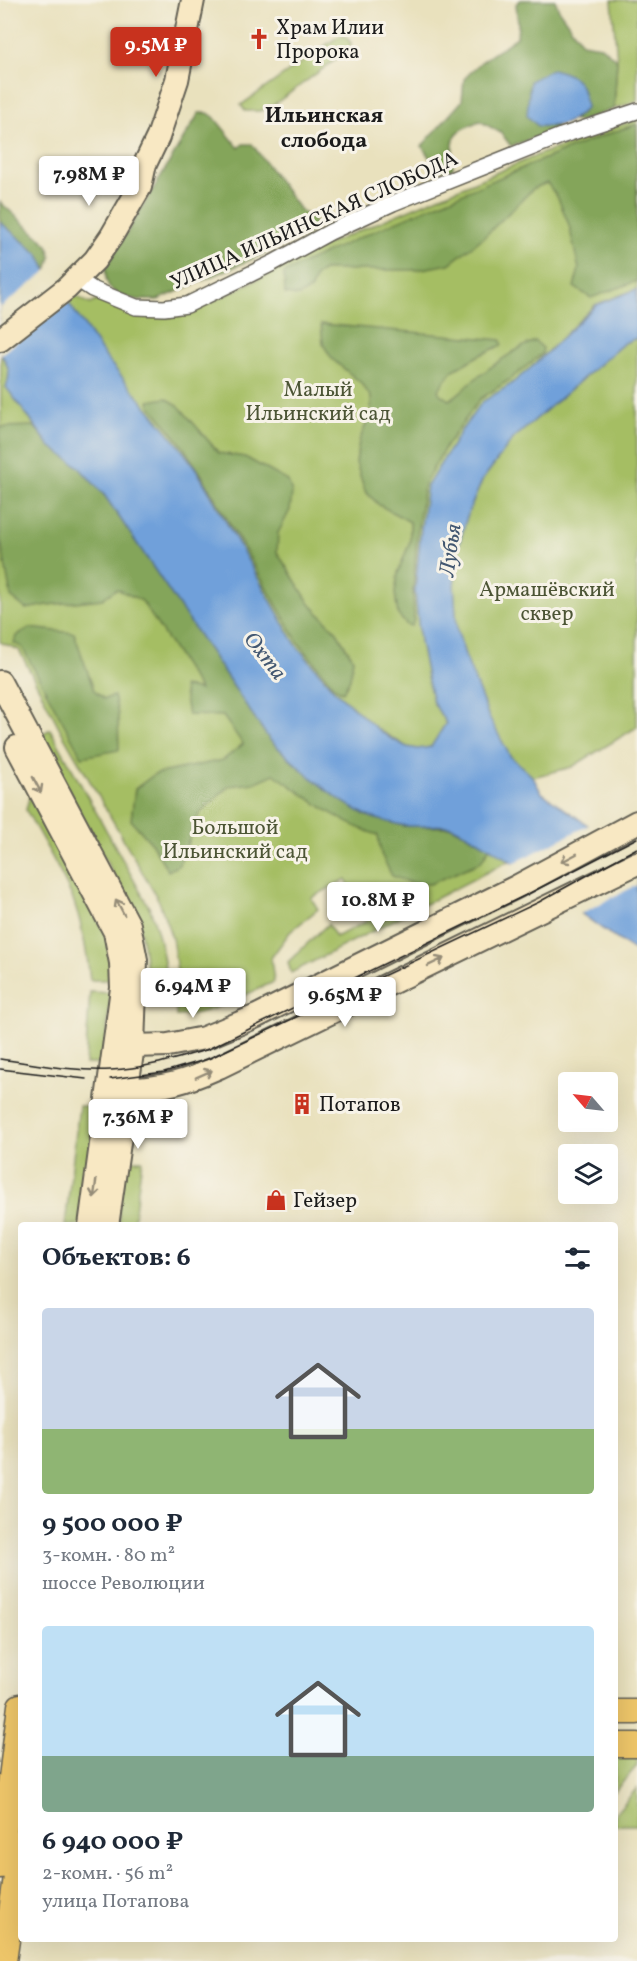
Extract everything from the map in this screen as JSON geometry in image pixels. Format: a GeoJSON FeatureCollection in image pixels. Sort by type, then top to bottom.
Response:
{"type":"FeatureCollection","features":[{"type":"Feature","properties":{"kind":"main road"},"geometry":{"type":"LineString","coordinates":[[0,340],[68,281],[73,265],[129,181],[145,164],[158,136],[177,80],[194,0]]}},
{"type":"Feature","properties":{"kind":"main road"},"geometry":{"type":"LineString","coordinates":[[0,322],[68,281]]}},
{"type":"Feature","properties":{"kind":"main road"},"geometry":{"type":"LineString","coordinates":[[0,681],[129,925],[136,960],[133,1046],[108,1222]]}},
{"type":"Feature","properties":{"kind":"main road"},"geometry":{"type":"LineString","coordinates":[[0,714],[115,932],[121,963],[122,987],[91,1222]]}},
{"type":"Feature","properties":{"kind":"main road"},"geometry":{"type":"LineString","coordinates":[[112,1068],[133,1046],[168,1045],[204,1038],[257,1016],[518,886],[629,827]]}},
{"type":"Feature","properties":{"kind":"main road"},"geometry":{"type":"LineString","coordinates":[[127,1090],[161,1088],[190,1080],[547,908],[637,862]]}},
{"type":"Feature","properties":{"kind":"main road"},"geometry":{"type":"LineString","coordinates":[[112,1068],[127,1090]]}},
{"type":"Feature","properties":{"kind":"main road"},"geometry":{"type":"LineString","coordinates":[[0,1866],[15,1704]]}},
{"type":"Feature","properties":{"kind":"main road"},"geometry":{"type":"LineString","coordinates":[[618,1712],[637,1712]]}},
{"type":"Feature","properties":{"kind":"main road"},"geometry":{"type":"LineString","coordinates":[[618,1745],[637,1745]]}},
{"type":"Feature","properties":{"kind":"main road"},"geometry":{"type":"LineString","coordinates":[[4,1961],[18,1863]]}},
{"type":"Feature","properties":{"kind":"street","name":"УЛИЦА ИЛЬИНСКАЯ СЛОБОДА"},"geometry":{"type":"LineString","coordinates":[[68,281],[136,307],[164,309],[187,305],[330,232],[393,203],[561,136],[637,111]]}},
{"type":"Feature","properties":{"kind":"green space"},"geometry":{"type":"Polygon","coordinates":[[[520,0],[555,0],[560,12],[582,43],[601,46],[617,60],[614,109],[578,122],[574,120],[586,108],[538,126],[556,127],[555,130],[511,146],[501,133],[480,121],[463,129],[455,137],[453,168],[446,171],[436,168],[422,146],[462,101],[464,79],[481,62],[517,37],[516,4],[520,0]]]}},
{"type":"Feature","properties":{"kind":"green space"},"geometry":{"type":"Polygon","coordinates":[[[612,0],[637,0],[637,101],[614,109],[617,60],[612,0]]]}},
{"type":"Feature","properties":{"kind":"green space"},"geometry":{"type":"Polygon","coordinates":[[[339,36],[345,36],[351,43],[350,49],[276,103],[261,111],[245,111],[241,105],[339,36]]]}},
{"type":"Feature","properties":{"kind":"green space"},"geometry":{"type":"Polygon","coordinates":[[[199,113],[208,113],[214,117],[239,148],[243,144],[252,144],[300,210],[315,221],[310,234],[158,300],[129,298],[115,293],[107,282],[106,267],[199,113]]]}},
{"type":"Feature","properties":{"kind":"green space","name":"Малый Ильинский сад"},"geometry":{"type":"Polygon","coordinates":[[[637,119],[637,289],[595,305],[533,366],[510,385],[421,528],[415,591],[420,641],[433,702],[446,723],[431,747],[418,749],[407,747],[376,728],[334,690],[296,645],[196,469],[107,359],[68,302],[76,296],[90,304],[98,300],[130,313],[167,317],[193,311],[330,243],[538,155],[637,119]]]}},
{"type":"Feature","properties":{"kind":"green space"},"geometry":{"type":"Polygon","coordinates":[[[637,124],[637,281],[591,298],[574,287],[579,269],[569,225],[558,198],[547,183],[534,188],[484,237],[449,264],[417,270],[326,270],[316,275],[311,289],[299,296],[285,294],[284,273],[305,262],[525,167],[637,124]]]}},
{"type":"Feature","properties":{"kind":"green space"},"geometry":{"type":"Polygon","coordinates":[[[0,202],[48,245],[51,257],[47,271],[39,255],[0,222],[0,202]]]}},
{"type":"Feature","properties":{"kind":"green space"},"geometry":{"type":"Polygon","coordinates":[[[321,324],[501,340],[502,345],[452,371],[438,390],[449,400],[518,349],[535,341],[543,348],[542,354],[480,399],[446,446],[424,484],[417,535],[412,626],[407,625],[398,615],[395,593],[398,573],[410,541],[410,522],[379,505],[365,491],[356,463],[359,441],[371,413],[371,397],[360,382],[332,359],[323,344],[321,324]]]}},
{"type":"Feature","properties":{"kind":"green space","name":"Армашёвский сквер"},"geometry":{"type":"Polygon","coordinates":[[[637,338],[637,727],[572,767],[533,777],[510,756],[488,715],[466,658],[457,630],[454,585],[458,548],[468,513],[483,479],[513,439],[624,343],[637,338]]]}},
{"type":"Feature","properties":{"kind":"green space","name":"Большой Ильинский сад"},"geometry":{"type":"Polygon","coordinates":[[[1,354],[8,370],[6,387],[50,446],[105,496],[269,739],[295,764],[342,801],[367,816],[452,827],[490,847],[509,861],[291,973],[288,962],[328,924],[336,937],[367,921],[346,879],[311,898],[318,909],[290,932],[271,958],[274,982],[214,1008],[176,1016],[177,970],[172,938],[159,901],[61,731],[19,650],[0,642],[1,354]]]}},
{"type":"Feature","properties":{"kind":"green space"},"geometry":{"type":"Polygon","coordinates":[[[166,398],[178,405],[219,453],[245,457],[288,481],[292,492],[290,510],[278,533],[277,552],[310,604],[337,632],[353,659],[350,679],[343,692],[334,687],[298,642],[201,474],[179,441],[150,405],[149,401],[166,398]]]}},
{"type":"Feature","properties":{"kind":"green space"},"geometry":{"type":"Polygon","coordinates":[[[34,426],[50,446],[78,466],[105,496],[269,739],[295,764],[342,801],[367,816],[404,826],[452,827],[490,847],[481,862],[430,884],[413,884],[392,876],[381,854],[378,835],[337,817],[274,774],[254,783],[229,786],[199,814],[179,865],[168,871],[152,844],[131,820],[135,789],[155,774],[223,760],[243,744],[223,716],[188,715],[183,686],[200,690],[142,601],[117,589],[102,599],[26,609],[11,597],[0,537],[0,430],[2,427],[34,426]]]}},
{"type":"Feature","properties":{"kind":"green space"},"geometry":{"type":"Polygon","coordinates":[[[29,628],[74,633],[94,690],[104,699],[114,696],[118,714],[119,750],[82,757],[22,647],[14,643],[16,636],[29,628]]]}},
{"type":"Feature","properties":{"kind":"green space"},"geometry":{"type":"Polygon","coordinates":[[[50,729],[150,909],[161,945],[166,982],[146,983],[144,951],[137,919],[39,736],[50,729]]]}},
{"type":"Feature","properties":{"kind":"green space"},"geometry":{"type":"Polygon","coordinates":[[[30,794],[106,935],[112,980],[90,980],[77,911],[63,878],[26,810],[30,794]]]}},
{"type":"Feature","properties":{"kind":"green space"},"geometry":{"type":"Polygon","coordinates":[[[90,992],[111,993],[103,1064],[85,1064],[90,992]]]}},
{"type":"Feature","properties":{"kind":"green space"},"geometry":{"type":"Polygon","coordinates":[[[79,1106],[98,1107],[81,1222],[65,1222],[79,1106]]]}},
{"type":"Feature","properties":{"kind":"green space"},"geometry":{"type":"Polygon","coordinates":[[[130,1160],[142,1160],[133,1222],[120,1222],[118,1204],[126,1163],[130,1160]]]}},
{"type":"Feature","properties":{"kind":"green space"},"geometry":{"type":"Polygon","coordinates":[[[618,1755],[637,1755],[637,1766],[618,1788],[618,1755]]]}},
{"type":"Feature","properties":{"kind":"green space"},"geometry":{"type":"Polygon","coordinates":[[[637,1788],[637,1825],[618,1825],[618,1810],[637,1788]]]}},
{"type":"Feature","properties":{"kind":"water"},"geometry":{"type":"Polygon","coordinates":[[[552,69],[568,74],[578,81],[586,108],[565,123],[538,126],[527,116],[530,81],[552,69]]]}},
{"type":"Feature","properties":{"kind":"water"},"geometry":{"type":"Polygon","coordinates":[[[0,222],[39,255],[47,271],[107,359],[196,469],[296,645],[334,690],[376,728],[407,747],[418,749],[431,747],[446,723],[433,702],[427,677],[420,641],[415,591],[427,486],[482,402],[510,385],[533,366],[596,305],[637,289],[637,338],[624,343],[513,439],[483,479],[468,513],[458,548],[454,585],[457,630],[466,658],[488,715],[510,756],[533,777],[541,792],[637,860],[637,952],[503,856],[455,828],[401,825],[374,818],[352,808],[314,780],[269,739],[105,496],[78,466],[50,446],[6,387],[9,377],[8,369],[0,352],[0,222]]]}},
{"type":"Feature","properties":{"kind":"pier"},"geometry":{"type":"Polygon","coordinates":[[[49,269],[70,300],[0,355],[0,308],[49,269]]]}},
{"type":"Feature","properties":{"kind":"pier"},"geometry":{"type":"Polygon","coordinates":[[[591,824],[637,857],[637,885],[578,915],[510,865],[591,824]]]}},
{"type":"Feature","properties":{"kind":"tram line"},"geometry":{"type":"LineString","coordinates":[[0,1059],[69,1069],[111,1070],[147,1066],[206,1050],[528,894],[637,838]]}},
{"type":"Feature","properties":{"kind":"tram line"},"geometry":{"type":"LineString","coordinates":[[110,1079],[164,1072],[208,1059],[539,902],[637,848]]}},
{"type":"Feature","properties":{"kind":"tram line"},"geometry":{"type":"LineString","coordinates":[[0,1069],[86,1079]]}},
{"type":"Feature","properties":{"kind":"place","name":"Храм Илии Пророка"},"geometry":{"type":"Point","coordinates":[259,39]}},
{"type":"Feature","properties":{"kind":"place","name":"Потапов"},"geometry":{"type":"Point","coordinates":[302,1104]}},
{"type":"Feature","properties":{"kind":"place","name":"Гейзер"},"geometry":{"type":"Point","coordinates":[276,1200]}},
{"type":"Feature","properties":{"kind":"district","name":"Ильинская слобода"},"geometry":{"type":"Point","coordinates":[324,126]}},
{"type":"Feature","properties":{"kind":"water label","name":"Лубья"},"geometry":{"type":"Point","coordinates":[449,550]}},
{"type":"Feature","properties":{"kind":"water label","name":"Охта"},"geometry":{"type":"Point","coordinates":[266,655]}}]}
